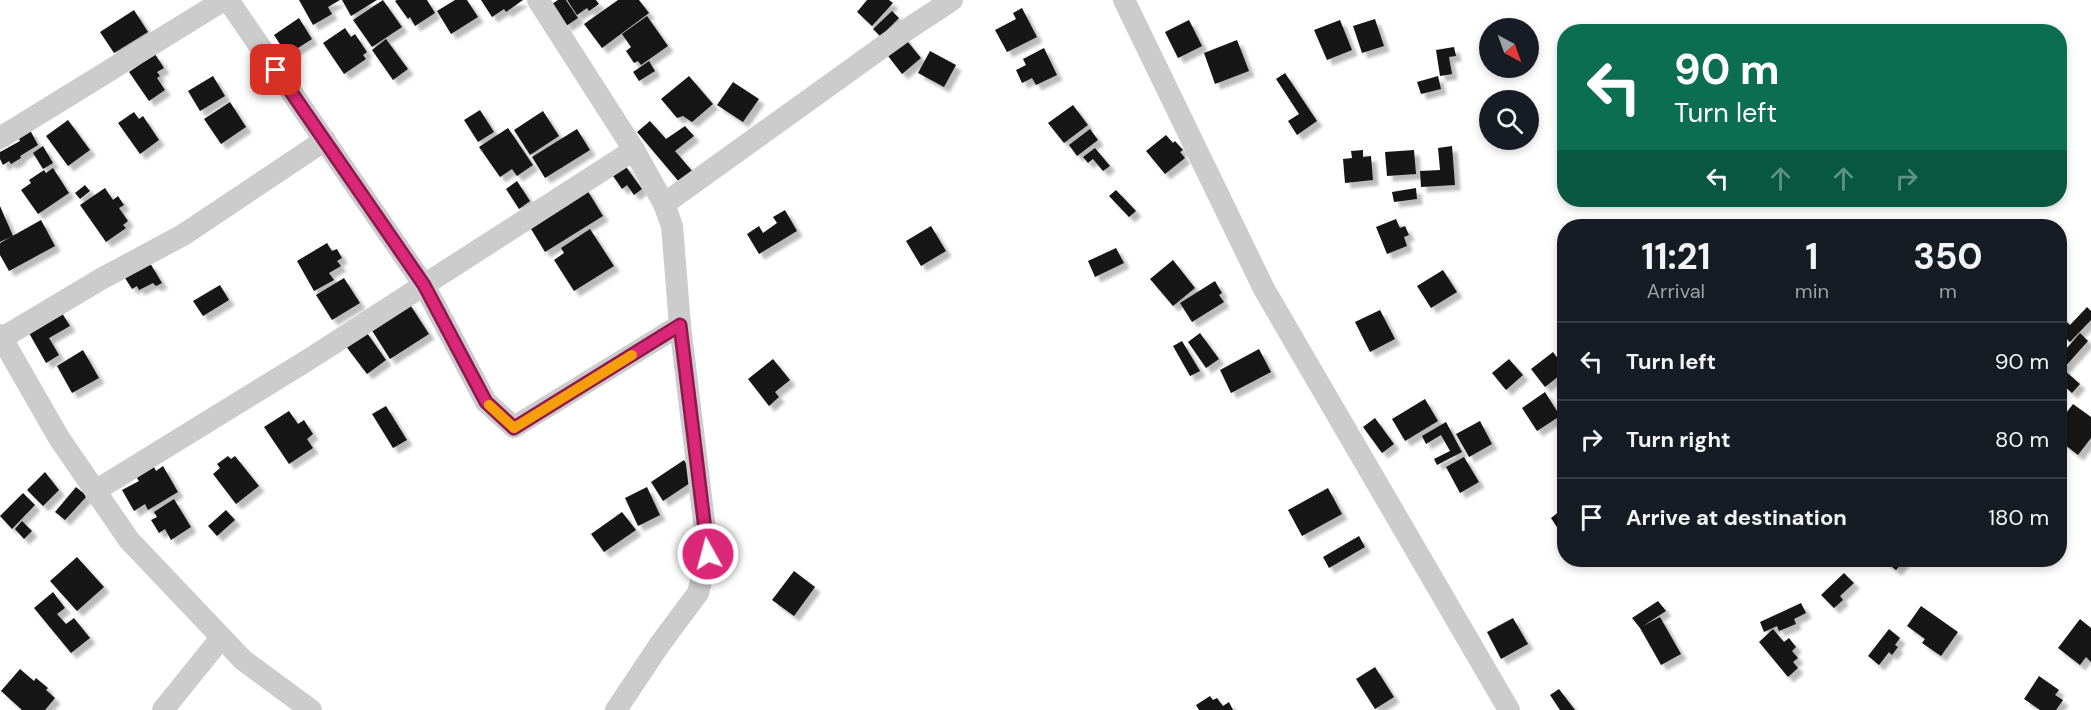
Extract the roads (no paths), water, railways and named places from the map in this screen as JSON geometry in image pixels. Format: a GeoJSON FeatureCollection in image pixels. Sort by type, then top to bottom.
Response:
{"type":"FeatureCollection","features":[{"type":"Feature","properties":{"kind":"street"},"geometry":{"type":"LineString","coordinates":[[0,138],[226,0],[424,285],[486,402],[514,428],[680,325]]}},
{"type":"Feature","properties":{"kind":"street"},"geometry":{"type":"LineString","coordinates":[[538,0],[634,150],[664,204],[672,226],[680,325],[708,554],[698,592],[616,710]]}},
{"type":"Feature","properties":{"kind":"street"},"geometry":{"type":"LineString","coordinates":[[664,204],[952,0]]}},
{"type":"Feature","properties":{"kind":"street"},"geometry":{"type":"LineString","coordinates":[[1124,0],[1264,288],[1509,710]]}},
{"type":"Feature","properties":{"kind":"street"},"geometry":{"type":"LineString","coordinates":[[311,710],[243,660],[129,540],[59,438],[1,336],[183,235],[325,140]]}},
{"type":"Feature","properties":{"kind":"street"},"geometry":{"type":"LineString","coordinates":[[95,491],[312,358],[634,150]]}},
{"type":"Feature","properties":{"kind":"street"},"geometry":{"type":"LineString","coordinates":[[163,710],[221,638]]}}]}
